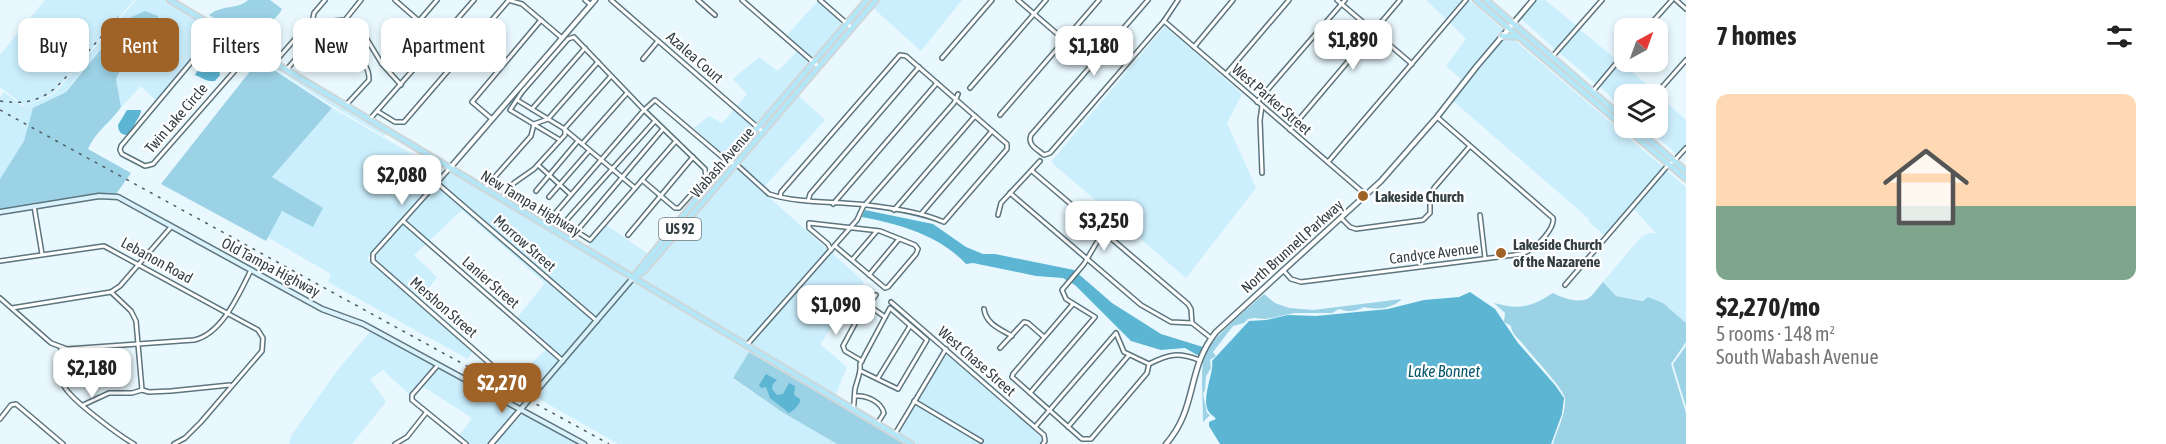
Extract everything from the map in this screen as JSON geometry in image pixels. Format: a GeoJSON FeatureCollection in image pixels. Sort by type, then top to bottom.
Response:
{"type":"FeatureCollection","features":[{"type":"Feature","properties":{"kind":"main road","name":"New Tampa Highway"},"geometry":{"type":"LineString","coordinates":[[170,0],[200,18]]}},
{"type":"Feature","properties":{"kind":"main road","name":"Wabash Avenue"},"geometry":{"type":"LineString","coordinates":[[633,278],[639,267],[867,0]]}},
{"type":"Feature","properties":{"kind":"main road","name":"Wabash Avenue"},"geometry":{"type":"LineString","coordinates":[[633,278],[644,271],[876,0]]}},
{"type":"Feature","properties":{"kind":"main road"},"geometry":{"type":"LineString","coordinates":[[1476,0],[1614,117]]}},
{"type":"Feature","properties":{"kind":"main road"},"geometry":{"type":"LineString","coordinates":[[1486,0],[1614,109]]}},
{"type":"Feature","properties":{"kind":"main road"},"geometry":{"type":"LineString","coordinates":[[1502,36],[1511,35],[1520,38]]}},
{"type":"Feature","properties":{"kind":"main road","name":"New Tampa Highway"},"geometry":{"type":"LineString","coordinates":[[281,67],[911,444]]}},
{"type":"Feature","properties":{"kind":"main road"},"geometry":{"type":"LineString","coordinates":[[1577,86],[1593,91]]}},
{"type":"Feature","properties":{"kind":"main road"},"geometry":{"type":"LineString","coordinates":[[1588,95],[1603,100]]}},
{"type":"Feature","properties":{"kind":"main road"},"geometry":{"type":"LineString","coordinates":[[1639,138],[1671,163],[1686,171]]}},
{"type":"Feature","properties":{"kind":"main road"},"geometry":{"type":"LineString","coordinates":[[1645,138],[1686,179]]}},
{"type":"Feature","properties":{"kind":"main road","name":"Old Tampa Highway"},"geometry":{"type":"LineString","coordinates":[[0,212],[112,195],[322,309],[363,324],[584,444]]}},
{"type":"Feature","properties":{"kind":"main road"},"geometry":{"type":"LineString","coordinates":[[695,201],[700,205]]}},
{"type":"Feature","properties":{"kind":"main road"},"geometry":{"type":"LineString","coordinates":[[520,409],[633,278]]}},
{"type":"Feature","properties":{"kind":"street"},"geometry":{"type":"LineString","coordinates":[[313,18],[314,13],[325,0]]}},
{"type":"Feature","properties":{"kind":"street"},"geometry":{"type":"LineString","coordinates":[[347,18],[362,0]]}},
{"type":"Feature","properties":{"kind":"street"},"geometry":{"type":"LineString","coordinates":[[422,18],[437,0]]}},
{"type":"Feature","properties":{"kind":"street"},"geometry":{"type":"LineString","coordinates":[[458,18],[474,0]]}},
{"type":"Feature","properties":{"kind":"street"},"geometry":{"type":"LineString","coordinates":[[492,18],[508,0],[522,4],[562,38]]}},
{"type":"Feature","properties":{"kind":"street"},"geometry":{"type":"LineString","coordinates":[[585,0],[591,5]]}},
{"type":"Feature","properties":{"kind":"street"},"geometry":{"type":"LineString","coordinates":[[403,221],[595,0]]}},
{"type":"Feature","properties":{"kind":"street","name":"Azalea Court"},"geometry":{"type":"LineString","coordinates":[[611,0],[763,132]]}},
{"type":"Feature","properties":{"kind":"street"},"geometry":{"type":"LineString","coordinates":[[698,0],[715,15]]}},
{"type":"Feature","properties":{"kind":"street"},"geometry":{"type":"LineString","coordinates":[[742,0],[819,67]]}},
{"type":"Feature","properties":{"kind":"street"},"geometry":{"type":"LineString","coordinates":[[820,0],[852,28]]}},
{"type":"Feature","properties":{"kind":"street"},"geometry":{"type":"LineString","coordinates":[[942,58],[992,0]]}},
{"type":"Feature","properties":{"kind":"street"},"geometry":{"type":"LineString","coordinates":[[1018,0],[1092,64]]}},
{"type":"Feature","properties":{"kind":"street"},"geometry":{"type":"LineString","coordinates":[[970,88],[1046,0]]}},
{"type":"Feature","properties":{"kind":"street"},"geometry":{"type":"LineString","coordinates":[[1000,115],[1099,0]]}},
{"type":"Feature","properties":{"kind":"street"},"geometry":{"type":"LineString","coordinates":[[1148,0],[1030,137],[1032,146],[1044,155],[1050,153],[1164,21],[1178,0]]}},
{"type":"Feature","properties":{"kind":"street"},"geometry":{"type":"LineString","coordinates":[[1194,46],[1233,0]]}},
{"type":"Feature","properties":{"kind":"street"},"geometry":{"type":"LineString","coordinates":[[1226,74],[1289,0]]}},
{"type":"Feature","properties":{"kind":"street"},"geometry":{"type":"LineString","coordinates":[[1337,0],[1343,2],[1412,64]]}},
{"type":"Feature","properties":{"kind":"street"},"geometry":{"type":"LineString","coordinates":[[1290,130],[1400,0]]}},
{"type":"Feature","properties":{"kind":"street"},"geometry":{"type":"LineString","coordinates":[[1328,162],[1466,0]]}},
{"type":"Feature","properties":{"kind":"street","name":"North Brunnell Parkway"},"geometry":{"type":"LineString","coordinates":[[1166,444],[1175,435],[1185,416],[1199,360],[1210,338],[1381,181],[1533,0]]}},
{"type":"Feature","properties":{"kind":"street"},"geometry":{"type":"LineString","coordinates":[[1552,57],[1602,0]]}},
{"type":"Feature","properties":{"kind":"street"},"geometry":{"type":"LineString","coordinates":[[1657,18],[1674,0],[1686,9]]}},
{"type":"Feature","properties":{"kind":"street"},"geometry":{"type":"LineString","coordinates":[[397,1],[416,18]]}},
{"type":"Feature","properties":{"kind":"street"},"geometry":{"type":"LineString","coordinates":[[1257,102],[1343,2]]}},
{"type":"Feature","properties":{"kind":"street"},"geometry":{"type":"LineString","coordinates":[[492,119],[472,102],[541,20]]}},
{"type":"Feature","properties":{"kind":"street","name":"West Parker Street"},"geometry":{"type":"LineString","coordinates":[[1164,21],[1366,195]]}},
{"type":"Feature","properties":{"kind":"street"},"geometry":{"type":"LineString","coordinates":[[560,140],[510,110],[568,39],[573,37],[705,169],[707,174],[681,207],[675,208],[642,180]]}},
{"type":"Feature","properties":{"kind":"street"},"geometry":{"type":"LineString","coordinates":[[281,55],[293,41]]}},
{"type":"Feature","properties":{"kind":"street"},"geometry":{"type":"LineString","coordinates":[[643,59],[658,41]]}},
{"type":"Feature","properties":{"kind":"street"},"geometry":{"type":"LineString","coordinates":[[369,42],[381,62]]}},
{"type":"Feature","properties":{"kind":"street"},"geometry":{"type":"LineString","coordinates":[[287,70],[309,46],[331,44],[350,51],[363,62],[370,76],[346,105]]}},
{"type":"Feature","properties":{"kind":"street"},"geometry":{"type":"LineString","coordinates":[[532,109],[585,48]]}},
{"type":"Feature","properties":{"kind":"street"},"geometry":{"type":"LineString","coordinates":[[545,225],[653,100],[657,100],[728,162],[735,164],[769,194],[780,196],[808,201],[833,204],[866,205],[921,214],[944,222],[1007,149],[1007,146],[919,67],[901,54],[781,192],[780,196]]}},
{"type":"Feature","properties":{"kind":"street"},"geometry":{"type":"LineString","coordinates":[[1665,84],[1686,60]]}},
{"type":"Feature","properties":{"kind":"street","name":"Twin Lake Circle"},"geometry":{"type":"LineString","coordinates":[[191,62],[121,146],[122,154],[141,164],[153,164],[234,72]]}},
{"type":"Feature","properties":{"kind":"street"},"geometry":{"type":"LineString","coordinates":[[534,124],[548,119],[598,62]]}},
{"type":"Feature","properties":{"kind":"street"},"geometry":{"type":"LineString","coordinates":[[1593,91],[1614,66]]}},
{"type":"Feature","properties":{"kind":"street"},"geometry":{"type":"LineString","coordinates":[[808,201],[810,194],[919,67]]}},
{"type":"Feature","properties":{"kind":"street"},"geometry":{"type":"LineString","coordinates":[[389,72],[401,85]]}},
{"type":"Feature","properties":{"kind":"street"},"geometry":{"type":"LineString","coordinates":[[370,119],[412,72]]}},
{"type":"Feature","properties":{"kind":"street"},"geometry":{"type":"LineString","coordinates":[[377,111],[395,122],[402,123],[445,72]]}},
{"type":"Feature","properties":{"kind":"street"},"geometry":{"type":"LineString","coordinates":[[502,198],[514,183],[538,165],[560,140],[566,128],[611,76]]}},
{"type":"Feature","properties":{"kind":"street"},"geometry":{"type":"LineString","coordinates":[[833,204],[937,83]]}},
{"type":"Feature","properties":{"kind":"street"},"geometry":{"type":"LineString","coordinates":[[582,144],[627,93]]}},
{"type":"Feature","properties":{"kind":"street"},"geometry":{"type":"LineString","coordinates":[[746,346],[851,227],[866,205],[957,100],[958,94]]}},
{"type":"Feature","properties":{"kind":"street"},"geometry":{"type":"LineString","coordinates":[[517,100],[566,131],[635,188]]}},
{"type":"Feature","properties":{"kind":"street"},"geometry":{"type":"LineString","coordinates":[[1262,106],[1260,120],[1262,173]]}},
{"type":"Feature","properties":{"kind":"street"},"geometry":{"type":"LineString","coordinates":[[894,210],[975,116]]}},
{"type":"Feature","properties":{"kind":"street"},"geometry":{"type":"LineString","coordinates":[[1341,218],[1350,227],[1356,229],[1424,220],[1430,213],[1430,198],[1434,188],[1470,146],[1437,117]]}},
{"type":"Feature","properties":{"kind":"street"},"geometry":{"type":"LineString","coordinates":[[564,224],[655,121]]}},
{"type":"Feature","properties":{"kind":"street"},"geometry":{"type":"LineString","coordinates":[[485,188],[531,136],[534,124]]}},
{"type":"Feature","properties":{"kind":"street"},"geometry":{"type":"LineString","coordinates":[[576,232],[663,129]]}},
{"type":"Feature","properties":{"kind":"street"},"geometry":{"type":"LineString","coordinates":[[921,214],[992,131]]}},
{"type":"Feature","properties":{"kind":"street"},"geometry":{"type":"LineString","coordinates":[[536,191],[578,141]]}},
{"type":"Feature","properties":{"kind":"street"},"geometry":{"type":"LineString","coordinates":[[552,216],[591,239],[676,141]]}},
{"type":"Feature","properties":{"kind":"street","name":"Candyce Avenue"},"geometry":{"type":"LineString","coordinates":[[1283,270],[1291,279],[1301,282],[1527,252],[1552,226],[1554,220],[1552,216],[1470,146]]}},
{"type":"Feature","properties":{"kind":"street"},"geometry":{"type":"LineString","coordinates":[[1565,285],[1686,148]]}},
{"type":"Feature","properties":{"kind":"street"},"geometry":{"type":"LineString","coordinates":[[549,197],[589,151]]}},
{"type":"Feature","properties":{"kind":"street"},"geometry":{"type":"LineString","coordinates":[[628,235],[693,157]]}},
{"type":"Feature","properties":{"kind":"street"},"geometry":{"type":"LineString","coordinates":[[998,215],[1001,203],[1040,161]]}},
{"type":"Feature","properties":{"kind":"street"},"geometry":{"type":"LineString","coordinates":[[538,165],[570,194]]}},
{"type":"Feature","properties":{"kind":"street"},"geometry":{"type":"LineString","coordinates":[[1032,171],[1188,304],[1191,309],[1192,323]]}},
{"type":"Feature","properties":{"kind":"street","name":"Morrow Street"},"geometry":{"type":"LineString","coordinates":[[437,183],[597,321]]}},
{"type":"Feature","properties":{"kind":"street"},"geometry":{"type":"LineString","coordinates":[[1010,193],[1134,300],[1171,322],[1192,323],[1210,338]]}},
{"type":"Feature","properties":{"kind":"street"},"geometry":{"type":"LineString","coordinates":[[34,206],[42,254]]}},
{"type":"Feature","properties":{"kind":"street"},"geometry":{"type":"LineString","coordinates":[[1480,215],[1485,258]]}},
{"type":"Feature","properties":{"kind":"street","name":"Mershon Street"},"geometry":{"type":"LineString","coordinates":[[403,221],[372,256],[373,261],[490,364],[536,391]]}},
{"type":"Feature","properties":{"kind":"street","name":"Lanier Street"},"geometry":{"type":"LineString","coordinates":[[403,221],[563,361]]}},
{"type":"Feature","properties":{"kind":"street"},"geometry":{"type":"LineString","coordinates":[[831,249],[809,228],[809,222],[876,231],[916,246],[916,254],[887,288],[835,246]]}},
{"type":"Feature","properties":{"kind":"street"},"geometry":{"type":"LineString","coordinates":[[11,308],[111,292],[120,286],[171,227]]}},
{"type":"Feature","properties":{"kind":"street"},"geometry":{"type":"LineString","coordinates":[[852,260],[876,231]]}},
{"type":"Feature","properties":{"kind":"street"},"geometry":{"type":"LineString","coordinates":[[1030,393],[1095,317],[1073,304],[1063,295],[1062,290],[1087,259],[1103,232]]}},
{"type":"Feature","properties":{"kind":"street"},"geometry":{"type":"LineString","coordinates":[[869,275],[899,238]]}},
{"type":"Feature","properties":{"kind":"street","name":"Lebanon Road"},"geometry":{"type":"LineString","coordinates":[[0,261],[104,246],[139,264],[258,330],[264,342],[262,351],[232,385]]}},
{"type":"Feature","properties":{"kind":"street"},"geometry":{"type":"LineString","coordinates":[[0,298],[51,343],[61,348],[201,339],[213,331],[227,313],[251,270]]}},
{"type":"Feature","properties":{"kind":"street"},"geometry":{"type":"LineString","coordinates":[[111,292],[134,316],[138,326],[142,390]]}},
{"type":"Feature","properties":{"kind":"street"},"geometry":{"type":"LineString","coordinates":[[862,361],[845,351],[843,346],[876,295]]}},
{"type":"Feature","properties":{"kind":"street","name":"West Chase Street"},"geometry":{"type":"LineString","coordinates":[[891,302],[1035,427],[1046,439],[1043,444]]}},
{"type":"Feature","properties":{"kind":"street"},"geometry":{"type":"LineString","coordinates":[[1073,304],[1012,376],[1082,439],[1091,439],[1147,373],[1149,364]]}},
{"type":"Feature","properties":{"kind":"street"},"geometry":{"type":"LineString","coordinates":[[853,409],[862,361],[885,318],[868,305]]}},
{"type":"Feature","properties":{"kind":"street","name":"West Chase Street"},"geometry":{"type":"LineString","coordinates":[[878,378],[898,389],[927,340],[890,308],[885,318]]}},
{"type":"Feature","properties":{"kind":"street"},"geometry":{"type":"LineString","coordinates":[[984,309],[987,320],[1012,336]]}},
{"type":"Feature","properties":{"kind":"street"},"geometry":{"type":"LineString","coordinates":[[1000,348],[1021,325],[1027,322],[1045,337]]}},
{"type":"Feature","properties":{"kind":"street"},"geometry":{"type":"LineString","coordinates":[[861,371],[878,378],[910,325]]}},
{"type":"Feature","properties":{"kind":"street"},"geometry":{"type":"LineString","coordinates":[[1035,427],[1116,333],[1123,350],[1149,364],[1180,354],[1199,360]]}},
{"type":"Feature","properties":{"kind":"street"},"geometry":{"type":"LineString","coordinates":[[61,348],[65,387],[71,396],[134,444]]}},
{"type":"Feature","properties":{"kind":"street"},"geometry":{"type":"LineString","coordinates":[[895,434],[946,349]]}},
{"type":"Feature","properties":{"kind":"street"},"geometry":{"type":"LineString","coordinates":[[1068,427],[1130,355]]}},
{"type":"Feature","properties":{"kind":"street"},"geometry":{"type":"LineString","coordinates":[[438,365],[411,397],[413,403],[466,444]]}},
{"type":"Feature","properties":{"kind":"street"},"geometry":{"type":"LineString","coordinates":[[83,405],[105,394],[232,385]]}},
{"type":"Feature","properties":{"kind":"street"},"geometry":{"type":"LineString","coordinates":[[174,444],[187,436],[201,422],[232,385]]}},
{"type":"Feature","properties":{"kind":"street"},"geometry":{"type":"LineString","coordinates":[[856,396],[864,396],[881,406],[884,413],[877,424]]}},
{"type":"Feature","properties":{"kind":"street"},"geometry":{"type":"LineString","coordinates":[[914,401],[981,441]]}},
{"type":"Feature","properties":{"kind":"street"},"geometry":{"type":"LineString","coordinates":[[0,418],[14,404],[19,405],[63,444]]}},
{"type":"Feature","properties":{"kind":"street"},"geometry":{"type":"LineString","coordinates":[[493,443],[520,409]]}},
{"type":"Feature","properties":{"kind":"street"},"geometry":{"type":"LineString","coordinates":[[395,444],[407,436],[426,413]]}},
{"type":"Feature","properties":{"kind":"shaded area"},"geometry":{"type":"Polygon","coordinates":[[[45,0],[134,0],[118,18],[101,18],[101,38],[89,52],[89,18],[30,18],[45,0]]]}},
{"type":"Feature","properties":{"kind":"shaded area"},"geometry":{"type":"Polygon","coordinates":[[[136,0],[166,0],[197,18],[191,18],[191,61],[157,102],[141,86],[121,107],[116,79],[119,72],[179,72],[179,18],[120,18],[136,0]]]}},
{"type":"Feature","properties":{"kind":"shaded area"},"geometry":{"type":"Polygon","coordinates":[[[248,0],[270,0],[282,9],[275,18],[214,18],[209,15],[219,9],[248,0]]]}},
{"type":"Feature","properties":{"kind":"shaded area"},"geometry":{"type":"Polygon","coordinates":[[[878,0],[962,0],[921,51],[872,7],[878,0]]]}},
{"type":"Feature","properties":{"kind":"shaded area"},"geometry":{"type":"Polygon","coordinates":[[[1426,0],[1464,0],[1447,20],[1426,0]]]}},
{"type":"Feature","properties":{"kind":"shaded area"},"geometry":{"type":"Polygon","coordinates":[[[1469,0],[1504,30],[1450,99],[1461,79],[1446,66],[1466,39],[1450,23],[1469,0]]]}},
{"type":"Feature","properties":{"kind":"shaded area"},"geometry":{"type":"Polygon","coordinates":[[[1535,0],[1545,0],[1577,26],[1556,50],[1520,18],[1535,0]]]}},
{"type":"Feature","properties":{"kind":"shaded area"},"geometry":{"type":"Polygon","coordinates":[[[818,1],[844,24],[813,60],[786,36],[818,1]]]}},
{"type":"Feature","properties":{"kind":"shaded area"},"geometry":{"type":"Polygon","coordinates":[[[145,11],[158,16],[158,18],[129,18],[145,11]]]}},
{"type":"Feature","properties":{"kind":"shaded area"},"geometry":{"type":"Polygon","coordinates":[[[1165,26],[1242,94],[1227,123],[1256,188],[1186,278],[1051,162],[1165,26]]]}},
{"type":"Feature","properties":{"kind":"shaded area"},"geometry":{"type":"Polygon","coordinates":[[[1579,29],[1614,58],[1614,63],[1596,84],[1559,52],[1579,29]]]}},
{"type":"Feature","properties":{"kind":"shaded area"},"geometry":{"type":"Polygon","coordinates":[[[18,33],[18,72],[71,72],[53,93],[25,106],[0,87],[0,55],[18,33]]]}},
{"type":"Feature","properties":{"kind":"shaded area"},"geometry":{"type":"Polygon","coordinates":[[[1502,38],[1512,38],[1614,125],[1614,138],[1629,138],[1663,167],[1605,236],[1588,221],[1589,219],[1453,101],[1502,38]]]}},
{"type":"Feature","properties":{"kind":"shaded area"},"geometry":{"type":"Polygon","coordinates":[[[101,40],[101,49],[89,63],[89,54],[101,40]]]}},
{"type":"Feature","properties":{"kind":"shaded area"},"geometry":{"type":"Polygon","coordinates":[[[101,49],[101,72],[119,72],[116,79],[121,107],[95,137],[88,149],[131,173],[116,194],[83,196],[0,210],[0,179],[24,141],[33,108],[66,92],[82,72],[89,72],[89,64],[101,49]]]}},
{"type":"Feature","properties":{"kind":"shaded area"},"geometry":{"type":"Polygon","coordinates":[[[797,51],[811,63],[757,125],[736,107],[747,94],[733,79],[759,57],[778,71],[797,51]]]}},
{"type":"Feature","properties":{"kind":"shaded area"},"geometry":{"type":"Polygon","coordinates":[[[281,69],[386,133],[384,136],[280,72],[281,69]]]}},
{"type":"Feature","properties":{"kind":"shaded area"},"geometry":{"type":"Polygon","coordinates":[[[1614,69],[1614,72],[1632,72],[1646,84],[1614,84],[1614,99],[1599,86],[1614,69]]]}},
{"type":"Feature","properties":{"kind":"shaded area"},"geometry":{"type":"Polygon","coordinates":[[[73,72],[82,72],[65,92],[33,108],[24,141],[0,179],[0,97],[4,92],[24,107],[54,94],[73,72]]]}},
{"type":"Feature","properties":{"kind":"shaded area"},"geometry":{"type":"Polygon","coordinates":[[[250,72],[277,72],[332,108],[272,177],[323,208],[313,227],[282,211],[266,241],[161,184],[250,72]]]}},
{"type":"Feature","properties":{"kind":"shaded area"},"geometry":{"type":"Polygon","coordinates":[[[797,94],[825,120],[764,187],[738,164],[797,94]]]}},
{"type":"Feature","properties":{"kind":"shaded area"},"geometry":{"type":"Polygon","coordinates":[[[1668,104],[1686,120],[1686,145],[1678,155],[1658,138],[1668,138],[1668,104]]]}},
{"type":"Feature","properties":{"kind":"shaded area"},"geometry":{"type":"Polygon","coordinates":[[[332,108],[443,172],[368,257],[368,260],[472,352],[468,359],[328,282],[331,274],[267,237],[282,211],[323,209],[272,177],[332,108]]]}},
{"type":"Feature","properties":{"kind":"shaded area"},"geometry":{"type":"Polygon","coordinates":[[[734,110],[755,128],[728,160],[694,128],[709,116],[722,123],[734,110]]]}},
{"type":"Feature","properties":{"kind":"shaded area"},"geometry":{"type":"Polygon","coordinates":[[[735,167],[828,250],[746,344],[636,278],[735,167]]]}},
{"type":"Feature","properties":{"kind":"shaded area"},"geometry":{"type":"Polygon","coordinates":[[[450,170],[630,279],[597,318],[440,183],[450,170]]]}},
{"type":"Feature","properties":{"kind":"shaded area"},"geometry":{"type":"Polygon","coordinates":[[[1666,170],[1686,187],[1686,323],[1663,303],[1616,296],[1603,282],[1641,237],[1649,233],[1656,233],[1633,208],[1666,170]]]}},
{"type":"Feature","properties":{"kind":"shaded area"},"geometry":{"type":"Polygon","coordinates":[[[437,186],[595,321],[563,358],[517,318],[545,283],[462,210],[429,241],[405,221],[437,186]]]}},
{"type":"Feature","properties":{"kind":"shaded area"},"geometry":{"type":"Polygon","coordinates":[[[602,222],[648,254],[632,276],[586,248],[602,222]]]}},
{"type":"Feature","properties":{"kind":"shaded area"},"geometry":{"type":"Polygon","coordinates":[[[403,224],[426,244],[414,255],[437,277],[420,300],[374,258],[403,224]]]}},
{"type":"Feature","properties":{"kind":"shaded area"},"geometry":{"type":"Polygon","coordinates":[[[831,252],[864,282],[820,344],[847,367],[835,396],[749,346],[831,252]]]}},
{"type":"Feature","properties":{"kind":"shaded area"},"geometry":{"type":"Polygon","coordinates":[[[633,281],[749,352],[733,379],[782,412],[837,444],[618,444],[534,396],[633,281]]]}},
{"type":"Feature","properties":{"kind":"shaded area"},"geometry":{"type":"Polygon","coordinates":[[[1603,282],[1616,296],[1643,301],[1648,297],[1663,303],[1686,323],[1686,342],[1671,364],[1686,413],[1686,444],[1553,444],[1564,411],[1564,395],[1515,335],[1511,326],[1504,322],[1505,313],[1494,303],[1525,306],[1553,293],[1571,300],[1585,300],[1603,282]]]}},
{"type":"Feature","properties":{"kind":"shaded area"},"geometry":{"type":"Polygon","coordinates":[[[1264,294],[1275,303],[1289,308],[1313,310],[1402,299],[1384,308],[1364,307],[1352,311],[1339,309],[1332,313],[1295,313],[1266,319],[1248,319],[1244,323],[1233,326],[1213,352],[1216,356],[1210,360],[1211,368],[1206,376],[1203,394],[1207,413],[1210,415],[1203,422],[1202,367],[1206,353],[1219,335],[1264,294]]]}},
{"type":"Feature","properties":{"kind":"shaded area"},"geometry":{"type":"Polygon","coordinates":[[[370,332],[435,366],[410,395],[383,370],[370,379],[386,402],[352,444],[289,444],[291,436],[336,372],[370,332]]]}},
{"type":"Feature","properties":{"kind":"shaded area"},"geometry":{"type":"Polygon","coordinates":[[[1686,346],[1686,407],[1673,364],[1686,346]]]}},
{"type":"Feature","properties":{"kind":"shaded area"},"geometry":{"type":"Polygon","coordinates":[[[547,349],[560,361],[536,389],[516,378],[547,349]]]}},
{"type":"Feature","properties":{"kind":"shaded area"},"geometry":{"type":"Polygon","coordinates":[[[749,352],[905,444],[837,444],[782,412],[733,378],[749,352]]]}},
{"type":"Feature","properties":{"kind":"shaded area"},"geometry":{"type":"Polygon","coordinates":[[[946,352],[1043,437],[1044,441],[1041,444],[981,444],[983,441],[917,401],[946,352]]]}},
{"type":"Feature","properties":{"kind":"shaded area"},"geometry":{"type":"Polygon","coordinates":[[[438,368],[517,410],[489,444],[469,444],[459,436],[472,418],[422,386],[438,368]]]}},
{"type":"Feature","properties":{"kind":"shaded area"},"geometry":{"type":"Polygon","coordinates":[[[915,404],[981,444],[915,444],[899,434],[915,404]]]}},
{"type":"Feature","properties":{"kind":"shaded area"},"geometry":{"type":"Polygon","coordinates":[[[523,414],[578,444],[498,444],[495,442],[523,414]]]}},
{"type":"Feature","properties":{"kind":"water"},"geometry":{"type":"Polygon","coordinates":[[[197,72],[220,72],[220,75],[215,81],[195,75],[197,72]]]}},
{"type":"Feature","properties":{"kind":"water"},"geometry":{"type":"Polygon","coordinates":[[[127,110],[141,110],[134,129],[127,135],[120,132],[118,125],[127,110]]]}},
{"type":"Feature","properties":{"kind":"water"},"geometry":{"type":"Polygon","coordinates":[[[865,210],[933,224],[966,247],[983,254],[995,254],[1074,270],[1112,303],[1161,334],[1203,347],[1199,356],[1185,348],[1161,350],[1131,341],[1075,285],[1063,278],[1036,276],[973,263],[966,264],[944,245],[918,232],[862,217],[865,210]]]}},
{"type":"Feature","properties":{"kind":"water","name":"Lake Bonnet"},"geometry":{"type":"Polygon","coordinates":[[[1470,292],[1495,309],[1518,343],[1564,398],[1562,414],[1551,444],[1220,444],[1209,426],[1209,422],[1216,419],[1209,412],[1206,400],[1212,361],[1249,321],[1288,315],[1316,316],[1388,309],[1424,300],[1459,297],[1470,292]]]}},
{"type":"Feature","properties":{"kind":"water"},"geometry":{"type":"Polygon","coordinates":[[[766,374],[777,380],[772,389],[777,395],[783,394],[789,383],[795,386],[794,395],[800,399],[800,402],[795,409],[789,413],[770,398],[766,387],[761,388],[759,385],[766,374]]]}},
{"type":"Feature","properties":{"kind":"railway"},"geometry":{"type":"LineString","coordinates":[[0,101],[26,102],[45,95],[61,82],[118,17]]}},
{"type":"Feature","properties":{"kind":"railway"},"geometry":{"type":"LineString","coordinates":[[0,110],[609,444]]}},
{"type":"Feature","properties":{"kind":"place","name":"Lakeside Church"},"geometry":{"type":"Point","coordinates":[1363,196]}},
{"type":"Feature","properties":{"kind":"place","name":"Lakeside Church of the Nazarene"},"geometry":{"type":"Point","coordinates":[1501,253]}}]}
